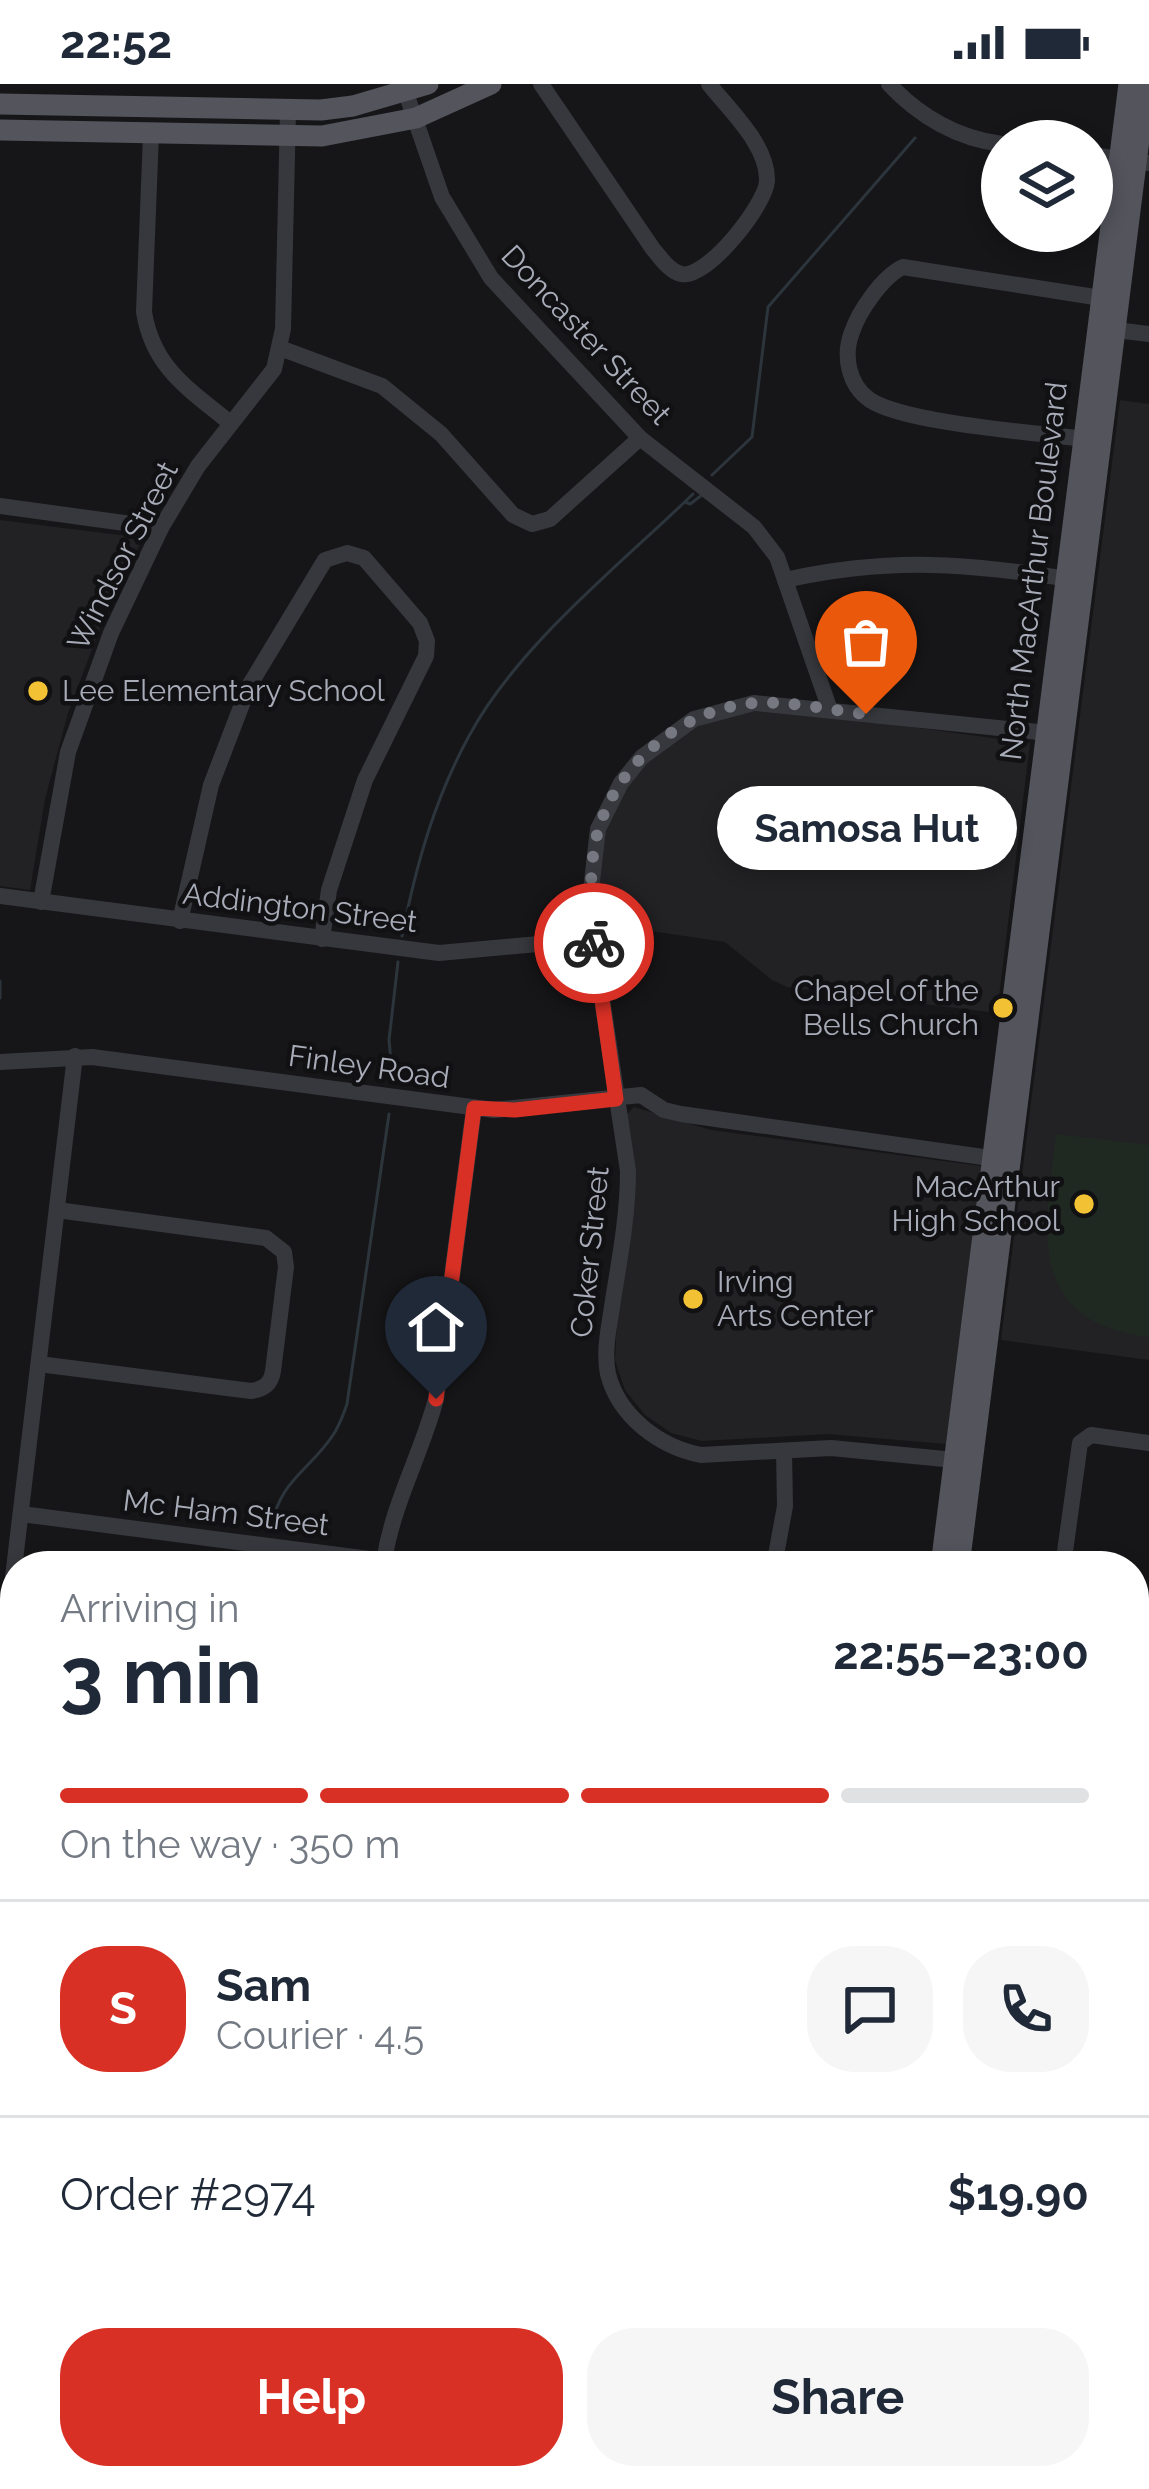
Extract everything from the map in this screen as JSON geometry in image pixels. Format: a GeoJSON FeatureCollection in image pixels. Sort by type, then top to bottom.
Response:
{"type":"FeatureCollection","features":[{"type":"Feature","properties":{"kind":"main road"},"geometry":{"type":"LineString","coordinates":[[0,130],[289,136],[373,129],[416,118],[491,84]]}},
{"type":"Feature","properties":{"kind":"main road","name":"North MacArthur Boulevard"},"geometry":{"type":"LineString","coordinates":[[1106,329],[1101,298],[1135,160],[1129,84]]}},
{"type":"Feature","properties":{"kind":"main road","name":"North MacArthur Boulevard"},"geometry":{"type":"LineString","coordinates":[[960,1551],[963,1461],[1091,440],[1147,84]]}},
{"type":"Feature","properties":{"kind":"main road"},"geometry":{"type":"LineString","coordinates":[[0,104],[288,111],[352,106],[417,88]]}},
{"type":"Feature","properties":{"kind":"main road","name":"North MacArthur Boulevard"},"geometry":{"type":"LineString","coordinates":[[943,1551],[963,1461]]}},
{"type":"Feature","properties":{"kind":"street"},"geometry":{"type":"LineString","coordinates":[[541,84],[653,249],[680,274],[705,270],[714,261],[760,200],[767,183],[761,152],[710,84]]}},
{"type":"Feature","properties":{"kind":"street"},"geometry":{"type":"LineString","coordinates":[[889,84],[909,106],[981,141]]}},
{"type":"Feature","properties":{"kind":"street","name":"Doncaster Street"},"geometry":{"type":"LineString","coordinates":[[417,88],[416,118],[442,197],[490,278],[640,437],[754,527],[777,556],[830,710]]}},
{"type":"Feature","properties":{"kind":"street","name":"Windsor Street"},"geometry":{"type":"LineString","coordinates":[[41,902],[59,790],[77,722],[111,633],[161,528],[198,466],[264,386],[280,348],[288,111]]}},
{"type":"Feature","properties":{"kind":"street"},"geometry":{"type":"LineString","coordinates":[[151,134],[144,312],[148,337],[155,355],[170,371],[230,423]]}},
{"type":"Feature","properties":{"kind":"street"},"geometry":{"type":"LineString","coordinates":[[1091,440],[936,418],[876,404],[855,383],[848,352],[858,318],[900,268],[1101,298]]}},
{"type":"Feature","properties":{"kind":"street"},"geometry":{"type":"LineString","coordinates":[[1106,329],[1149,334]]}},
{"type":"Feature","properties":{"kind":"street"},"geometry":{"type":"LineString","coordinates":[[280,348],[360,376],[399,397],[524,522],[542,524],[550,519],[640,437]]}},
{"type":"Feature","properties":{"kind":"street"},"geometry":{"type":"LineString","coordinates":[[0,506],[161,528]]}},
{"type":"Feature","properties":{"kind":"street"},"geometry":{"type":"LineString","coordinates":[[180,920],[211,785],[249,686],[326,560],[347,553],[364,558],[420,623],[427,640],[426,656],[391,721],[347,830],[329,890],[322,939]]}},
{"type":"Feature","properties":{"kind":"street"},"geometry":{"type":"LineString","coordinates":[[784,580],[901,562],[1074,580]]}},
{"type":"Feature","properties":{"kind":"street","name":"Coker Street"},"geometry":{"type":"LineString","coordinates":[[963,1461],[865,1450],[701,1455],[655,1438],[617,1394],[608,1373],[607,1342],[628,1201],[628,1171],[593,939],[591,890],[598,829],[621,782],[642,757],[673,731],[727,707],[777,704],[1054,734]]}},
{"type":"Feature","properties":{"kind":"street","name":"Addington Street"},"geometry":{"type":"LineString","coordinates":[[0,896],[439,953],[593,939]]}},
{"type":"Feature","properties":{"kind":"street"},"geometry":{"type":"LineString","coordinates":[[16,1551],[75,1056]]}},
{"type":"Feature","properties":{"kind":"street","name":"Finley Road"},"geometry":{"type":"LineString","coordinates":[[0,1062],[75,1056],[474,1108],[515,1110],[640,1096],[680,1114],[1001,1160]]}},
{"type":"Feature","properties":{"kind":"street"},"geometry":{"type":"LineString","coordinates":[[386,1551],[394,1510],[436,1399],[474,1108]]}},
{"type":"Feature","properties":{"kind":"street"},"geometry":{"type":"LineString","coordinates":[[39,1364],[262,1389],[271,1381],[284,1287],[284,1252],[266,1238],[57,1210]]}},
{"type":"Feature","properties":{"kind":"street"},"geometry":{"type":"LineString","coordinates":[[1065,1551],[1080,1443],[1091,1435],[1149,1443]]}},
{"type":"Feature","properties":{"kind":"street"},"geometry":{"type":"LineString","coordinates":[[777,1551],[785,1506],[784,1451]]}},
{"type":"Feature","properties":{"kind":"street","name":"Mc Ham Street"},"geometry":{"type":"LineString","coordinates":[[21,1514],[307,1551]]}},
{"type":"Feature","properties":{"kind":"shaded area"},"geometry":{"type":"Polygon","coordinates":[[[1120,400],[1149,404],[1149,1360],[1001,1340],[1120,400]]]}},
{"type":"Feature","properties":{"kind":"shaded area","name":"Lee Elementary School"},"geometry":{"type":"Polygon","coordinates":[[[0,520],[143,538],[107,609],[68,713],[45,799],[30,890],[0,886],[0,520]]]}},
{"type":"Feature","properties":{"kind":"shaded area"},"geometry":{"type":"Polygon","coordinates":[[[786,710],[1030,743],[997,1013],[787,987],[725,942],[644,930],[601,939],[596,900],[599,849],[616,802],[646,761],[687,730],[735,713],[786,710]]]}},
{"type":"Feature","properties":{"kind":"shaded area","name":"Irving Arts Center"},"geometry":{"type":"Polygon","coordinates":[[[634,1107],[711,1130],[981,1166],[946,1444],[827,1434],[702,1441],[671,1433],[645,1415],[625,1390],[615,1360],[627,1114],[634,1107]]]}},
{"type":"Feature","properties":{"kind":"shaded area"},"geometry":{"type":"Polygon","coordinates":[[[1056,1134],[1149,1145],[1149,1337],[1108,1328],[1080,1312],[1061,1291],[1047,1235],[1056,1134]]]}},
{"type":"Feature","properties":{"kind":"waterway"},"geometry":{"type":"LineString","coordinates":[[712,475],[752,437],[768,307],[915,138]]}},
{"type":"Feature","properties":{"kind":"waterway"},"geometry":{"type":"LineString","coordinates":[[402,936],[436,809],[490,702],[542,638],[693,494]]}},
{"type":"Feature","properties":{"kind":"waterway"},"geometry":{"type":"LineString","coordinates":[[685,502],[690,504],[702,495]]}},
{"type":"Feature","properties":{"kind":"waterway"},"geometry":{"type":"LineString","coordinates":[[393,1082],[389,1040],[398,962]]}},
{"type":"Feature","properties":{"kind":"waterway"},"geometry":{"type":"LineString","coordinates":[[0,981],[0,998]]}},
{"type":"Feature","properties":{"kind":"waterway"},"geometry":{"type":"LineString","coordinates":[[271,1531],[288,1487],[326,1445],[347,1404],[389,1114]]}},
{"type":"Feature","properties":{"kind":"way so far"},"geometry":{"type":"LineString","coordinates":[[594,943],[591,890],[598,829],[621,782],[642,757],[694,718],[727,707],[777,704],[866,714]]}},
{"type":"Feature","properties":{"kind":"place","name":"Lee Elementary School"},"geometry":{"type":"Point","coordinates":[38,691]}},
{"type":"Feature","properties":{"kind":"place","name":"Samosa Hut"},"geometry":{"type":"Point","coordinates":[866,714]}},
{"type":"Feature","properties":{"kind":"place","name":"Chapel of the Bells Church"},"geometry":{"type":"Point","coordinates":[1003,1008]}},
{"type":"Feature","properties":{"kind":"place","name":"MacArthur High School"},"geometry":{"type":"Point","coordinates":[1084,1204]}},
{"type":"Feature","properties":{"kind":"place","name":"Irving Arts Center"},"geometry":{"type":"Point","coordinates":[693,1299]}},
{"type":"Feature","properties":{"kind":"route"},"geometry":{"type":"LineString","coordinates":[[436,1399],[474,1108],[515,1110],[616,1099],[594,943]]}}]}
